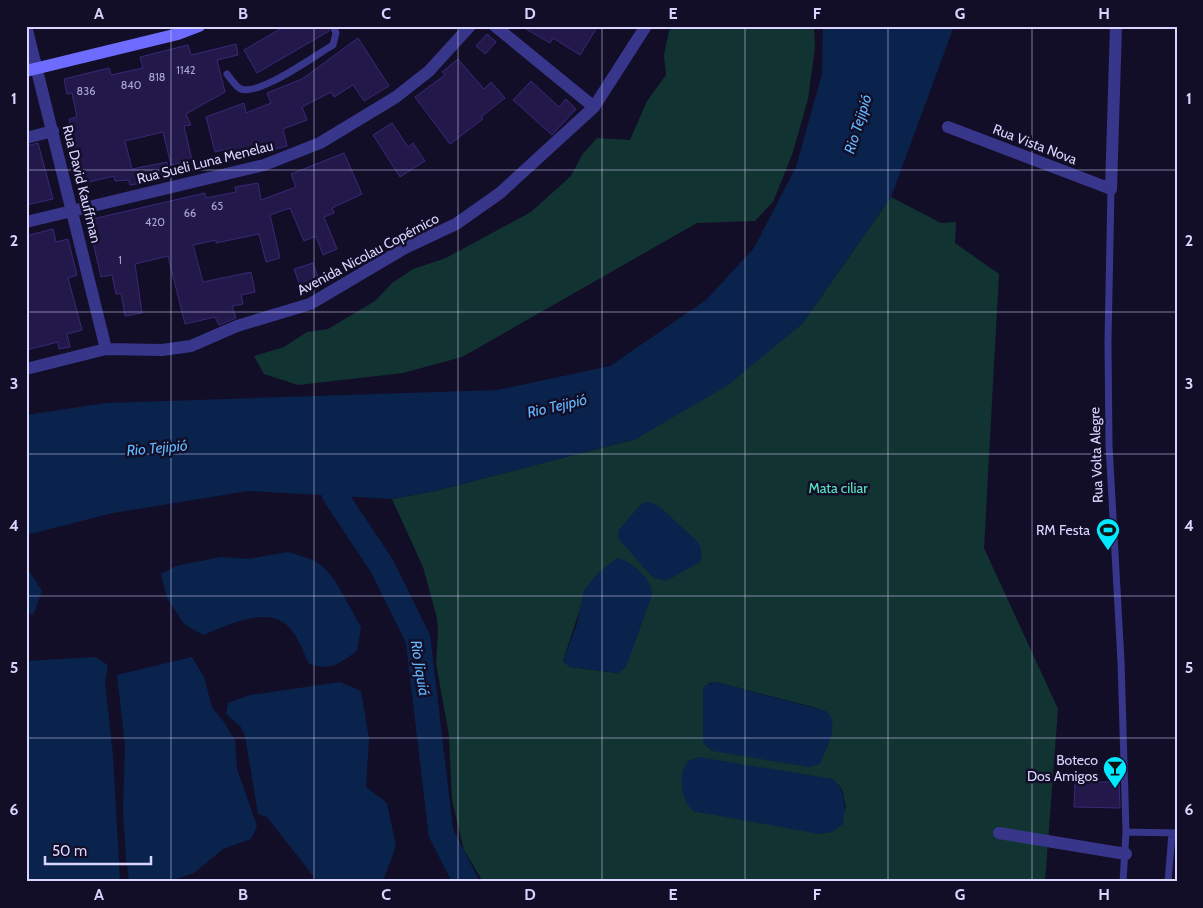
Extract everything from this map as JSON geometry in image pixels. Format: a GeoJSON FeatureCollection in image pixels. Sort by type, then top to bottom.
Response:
{"type":"FeatureCollection","features":[{"type":"Feature","properties":{"kind":"street","name":"Rua David Kauffman"},"geometry":{"type":"LineString","coordinates":[[26,26],[32,70],[53,131],[106,349]]}},
{"type":"Feature","properties":{"kind":"street"},"geometry":{"type":"LineString","coordinates":[[32,70],[177,30],[199,26]]}},
{"type":"Feature","properties":{"kind":"street","name":"Rua Sueli Luna Menelau"},"geometry":{"type":"LineString","coordinates":[[26,222],[264,165],[320,143],[396,97],[429,71],[470,26]]}},
{"type":"Feature","properties":{"kind":"street"},"geometry":{"type":"LineString","coordinates":[[495,26],[594,107]]}},
{"type":"Feature","properties":{"kind":"street","name":"Avenida Nicolau Copérnico"},"geometry":{"type":"LineString","coordinates":[[26,369],[106,349],[162,350],[191,346],[237,326],[310,304],[405,248],[456,224],[500,192],[594,107],[646,26]]}},
{"type":"Feature","properties":{"kind":"street","name":"Rua Volta Alegre"},"geometry":{"type":"LineString","coordinates":[[1111,189],[1116,26]]}},
{"type":"Feature","properties":{"kind":"street","name":"Rua Vista Nova"},"geometry":{"type":"LineString","coordinates":[[948,127],[1111,189]]}},
{"type":"Feature","properties":{"kind":"street"},"geometry":{"type":"LineString","coordinates":[[26,138],[53,131]]}},
{"type":"Feature","properties":{"kind":"street"},"geometry":{"type":"LineString","coordinates":[[999,833],[1126,854]]}},
{"type":"Feature","properties":{"kind":"lane"},"geometry":{"type":"LineString","coordinates":[[227,74],[239,88],[246,90],[265,86],[333,45],[336,34],[333,26]]}},
{"type":"Feature","properties":{"kind":"lane","name":"Rua Volta Alegre"},"geometry":{"type":"LineString","coordinates":[[1111,189],[1108,342],[1109,445],[1121,661],[1126,832],[1126,854],[1122,882]]}},
{"type":"Feature","properties":{"kind":"lane"},"geometry":{"type":"LineString","coordinates":[[1126,832],[1174,833],[1168,882]]}},
{"type":"Feature","properties":{"kind":"green space"},"geometry":{"type":"Polygon","coordinates":[[[674,26],[814,26],[815,47],[808,99],[793,152],[773,202],[755,221],[697,223],[462,357],[403,373],[298,385],[264,374],[254,356],[284,347],[307,332],[328,329],[375,301],[392,283],[413,269],[446,258],[531,212],[571,176],[582,155],[597,138],[630,140],[647,101],[666,75],[664,55],[669,31],[674,26]]]}},
{"type":"Feature","properties":{"kind":"green space","name":"Mata ciliar"},"geometry":{"type":"Polygon","coordinates":[[[891,197],[941,223],[956,222],[955,243],[999,274],[984,548],[1058,709],[1045,882],[483,882],[464,850],[452,800],[449,735],[436,664],[437,618],[423,567],[392,499],[435,491],[636,439],[802,324],[891,197]],[[581,606],[563,661],[570,667],[618,673],[581,606]],[[716,682],[709,683],[703,740],[706,746],[713,751],[820,709],[716,682]],[[838,784],[693,811],[705,813],[846,809],[843,792],[838,784]]]}},
{"type":"Feature","properties":{"kind":"water","name":"Rio Tejipió"},"geometry":{"type":"Polygon","coordinates":[[[823,26],[954,26],[891,197],[802,324],[728,385],[636,439],[435,491],[392,499],[248,491],[113,513],[26,535],[26,415],[106,403],[497,390],[610,366],[706,300],[754,248],[796,167],[822,74],[823,26]]]}},
{"type":"Feature","properties":{"kind":"water"},"geometry":{"type":"Polygon","coordinates":[[[648,502],[659,506],[699,543],[702,555],[700,562],[666,581],[652,577],[618,538],[618,531],[642,503],[648,502]]]}},
{"type":"Feature","properties":{"kind":"water"},"geometry":{"type":"Polygon","coordinates":[[[288,552],[311,560],[328,572],[361,627],[357,651],[334,665],[324,667],[309,664],[293,632],[284,623],[274,618],[250,618],[203,635],[184,624],[167,598],[161,574],[176,566],[221,557],[248,559],[288,552]]]}},
{"type":"Feature","properties":{"kind":"water"},"geometry":{"type":"Polygon","coordinates":[[[617,558],[635,567],[645,577],[649,583],[652,595],[626,667],[618,673],[570,667],[563,661],[577,624],[584,590],[599,572],[617,558]]]}},
{"type":"Feature","properties":{"kind":"water"},"geometry":{"type":"Polygon","coordinates":[[[26,566],[42,591],[33,615],[26,613],[26,566]]]}},
{"type":"Feature","properties":{"kind":"water"},"geometry":{"type":"Polygon","coordinates":[[[95,657],[108,665],[105,682],[113,755],[120,881],[26,882],[26,661],[95,657]]]}},
{"type":"Feature","properties":{"kind":"water"},"geometry":{"type":"Polygon","coordinates":[[[192,657],[204,677],[212,707],[224,722],[235,741],[237,769],[257,826],[251,839],[223,849],[194,873],[167,882],[132,882],[129,879],[126,858],[123,810],[125,745],[117,675],[192,657]]]}},
{"type":"Feature","properties":{"kind":"water"},"geometry":{"type":"Polygon","coordinates":[[[340,682],[361,691],[369,739],[366,787],[387,803],[396,846],[384,878],[380,882],[318,882],[267,817],[258,814],[245,736],[241,727],[226,714],[228,703],[250,695],[340,682]]]}},
{"type":"Feature","properties":{"kind":"water"},"geometry":{"type":"Polygon","coordinates":[[[716,682],[826,711],[830,716],[832,729],[820,764],[809,767],[713,751],[706,746],[703,740],[703,690],[705,686],[716,682]]]}},
{"type":"Feature","properties":{"kind":"water"},"geometry":{"type":"Polygon","coordinates":[[[699,757],[833,779],[843,794],[845,812],[843,824],[832,832],[819,834],[693,811],[683,794],[682,773],[688,761],[699,757]]]}},
{"type":"Feature","properties":{"kind":"building"},"geometry":{"type":"Polygon","coordinates":[[[285,26],[328,26],[329,31],[257,73],[244,50],[285,26]]]}},
{"type":"Feature","properties":{"kind":"building"},"geometry":{"type":"Polygon","coordinates":[[[521,26],[598,26],[580,55],[553,38],[550,43],[521,26]]]}},
{"type":"Feature","properties":{"kind":"building"},"geometry":{"type":"Polygon","coordinates":[[[487,34],[496,42],[485,54],[476,46],[487,34]]]}},
{"type":"Feature","properties":{"kind":"building"},"geometry":{"type":"Polygon","coordinates":[[[358,38],[389,86],[364,101],[353,85],[334,97],[331,92],[302,107],[307,120],[283,129],[287,146],[234,160],[232,148],[215,152],[206,117],[244,103],[246,113],[271,103],[267,93],[302,79],[358,38]]]}},
{"type":"Feature","properties":{"kind":"building"},"geometry":{"type":"Polygon","coordinates":[[[236,44],[238,55],[217,60],[225,92],[186,114],[191,125],[184,126],[192,160],[171,165],[163,132],[125,141],[132,169],[167,162],[169,175],[141,178],[142,183],[130,185],[129,180],[115,181],[114,176],[76,185],[67,138],[73,136],[69,119],[77,117],[72,93],[67,94],[64,79],[109,68],[111,75],[143,68],[140,57],[188,45],[191,55],[236,44]]]}},
{"type":"Feature","properties":{"kind":"building"},"geometry":{"type":"Polygon","coordinates":[[[458,59],[484,89],[491,82],[505,98],[481,117],[483,119],[450,144],[415,97],[445,75],[442,72],[458,59]]]}},
{"type":"Feature","properties":{"kind":"building"},"geometry":{"type":"Polygon","coordinates":[[[531,81],[559,107],[566,99],[576,109],[552,135],[513,100],[531,81]]]}},
{"type":"Feature","properties":{"kind":"building"},"geometry":{"type":"Polygon","coordinates":[[[392,123],[408,147],[413,143],[425,161],[400,177],[373,135],[392,123]]]}},
{"type":"Feature","properties":{"kind":"building"},"geometry":{"type":"Polygon","coordinates":[[[38,143],[53,199],[26,205],[26,146],[38,143]]]}},
{"type":"Feature","properties":{"kind":"building"},"geometry":{"type":"Polygon","coordinates":[[[344,153],[362,194],[332,208],[334,213],[324,217],[337,249],[323,255],[316,236],[304,241],[290,208],[270,215],[280,258],[266,262],[259,234],[216,243],[216,240],[193,245],[203,282],[251,272],[255,292],[241,295],[243,304],[232,306],[236,318],[219,325],[215,317],[185,324],[168,256],[135,264],[142,313],[125,316],[121,293],[116,294],[112,275],[101,277],[88,220],[205,193],[206,198],[236,192],[235,187],[258,183],[261,200],[296,187],[291,174],[344,153]]]}},
{"type":"Feature","properties":{"kind":"building"},"geometry":{"type":"Polygon","coordinates":[[[53,229],[56,242],[68,239],[77,275],[68,278],[82,330],[67,334],[70,347],[59,349],[58,342],[26,350],[26,236],[53,229]]]}},
{"type":"Feature","properties":{"kind":"building"},"geometry":{"type":"Polygon","coordinates":[[[313,263],[320,283],[301,289],[294,269],[313,263]]]}},
{"type":"Feature","properties":{"kind":"building"},"geometry":{"type":"Polygon","coordinates":[[[1075,782],[1119,782],[1120,808],[1074,807],[1075,782]]]}},
{"type":"Feature","properties":{"kind":"waterway","name":"Rio Jiquiá"},"geometry":{"type":"LineString","coordinates":[[322,467],[336,497],[382,566],[418,639],[441,833],[466,882]]}},
{"type":"Feature","properties":{"kind":"place","name":"RM Festa"},"geometry":{"type":"Point","coordinates":[1108,551]}},
{"type":"Feature","properties":{"kind":"place","name":"Boteco Dos Amigos"},"geometry":{"type":"Point","coordinates":[1115,789]}}]}
